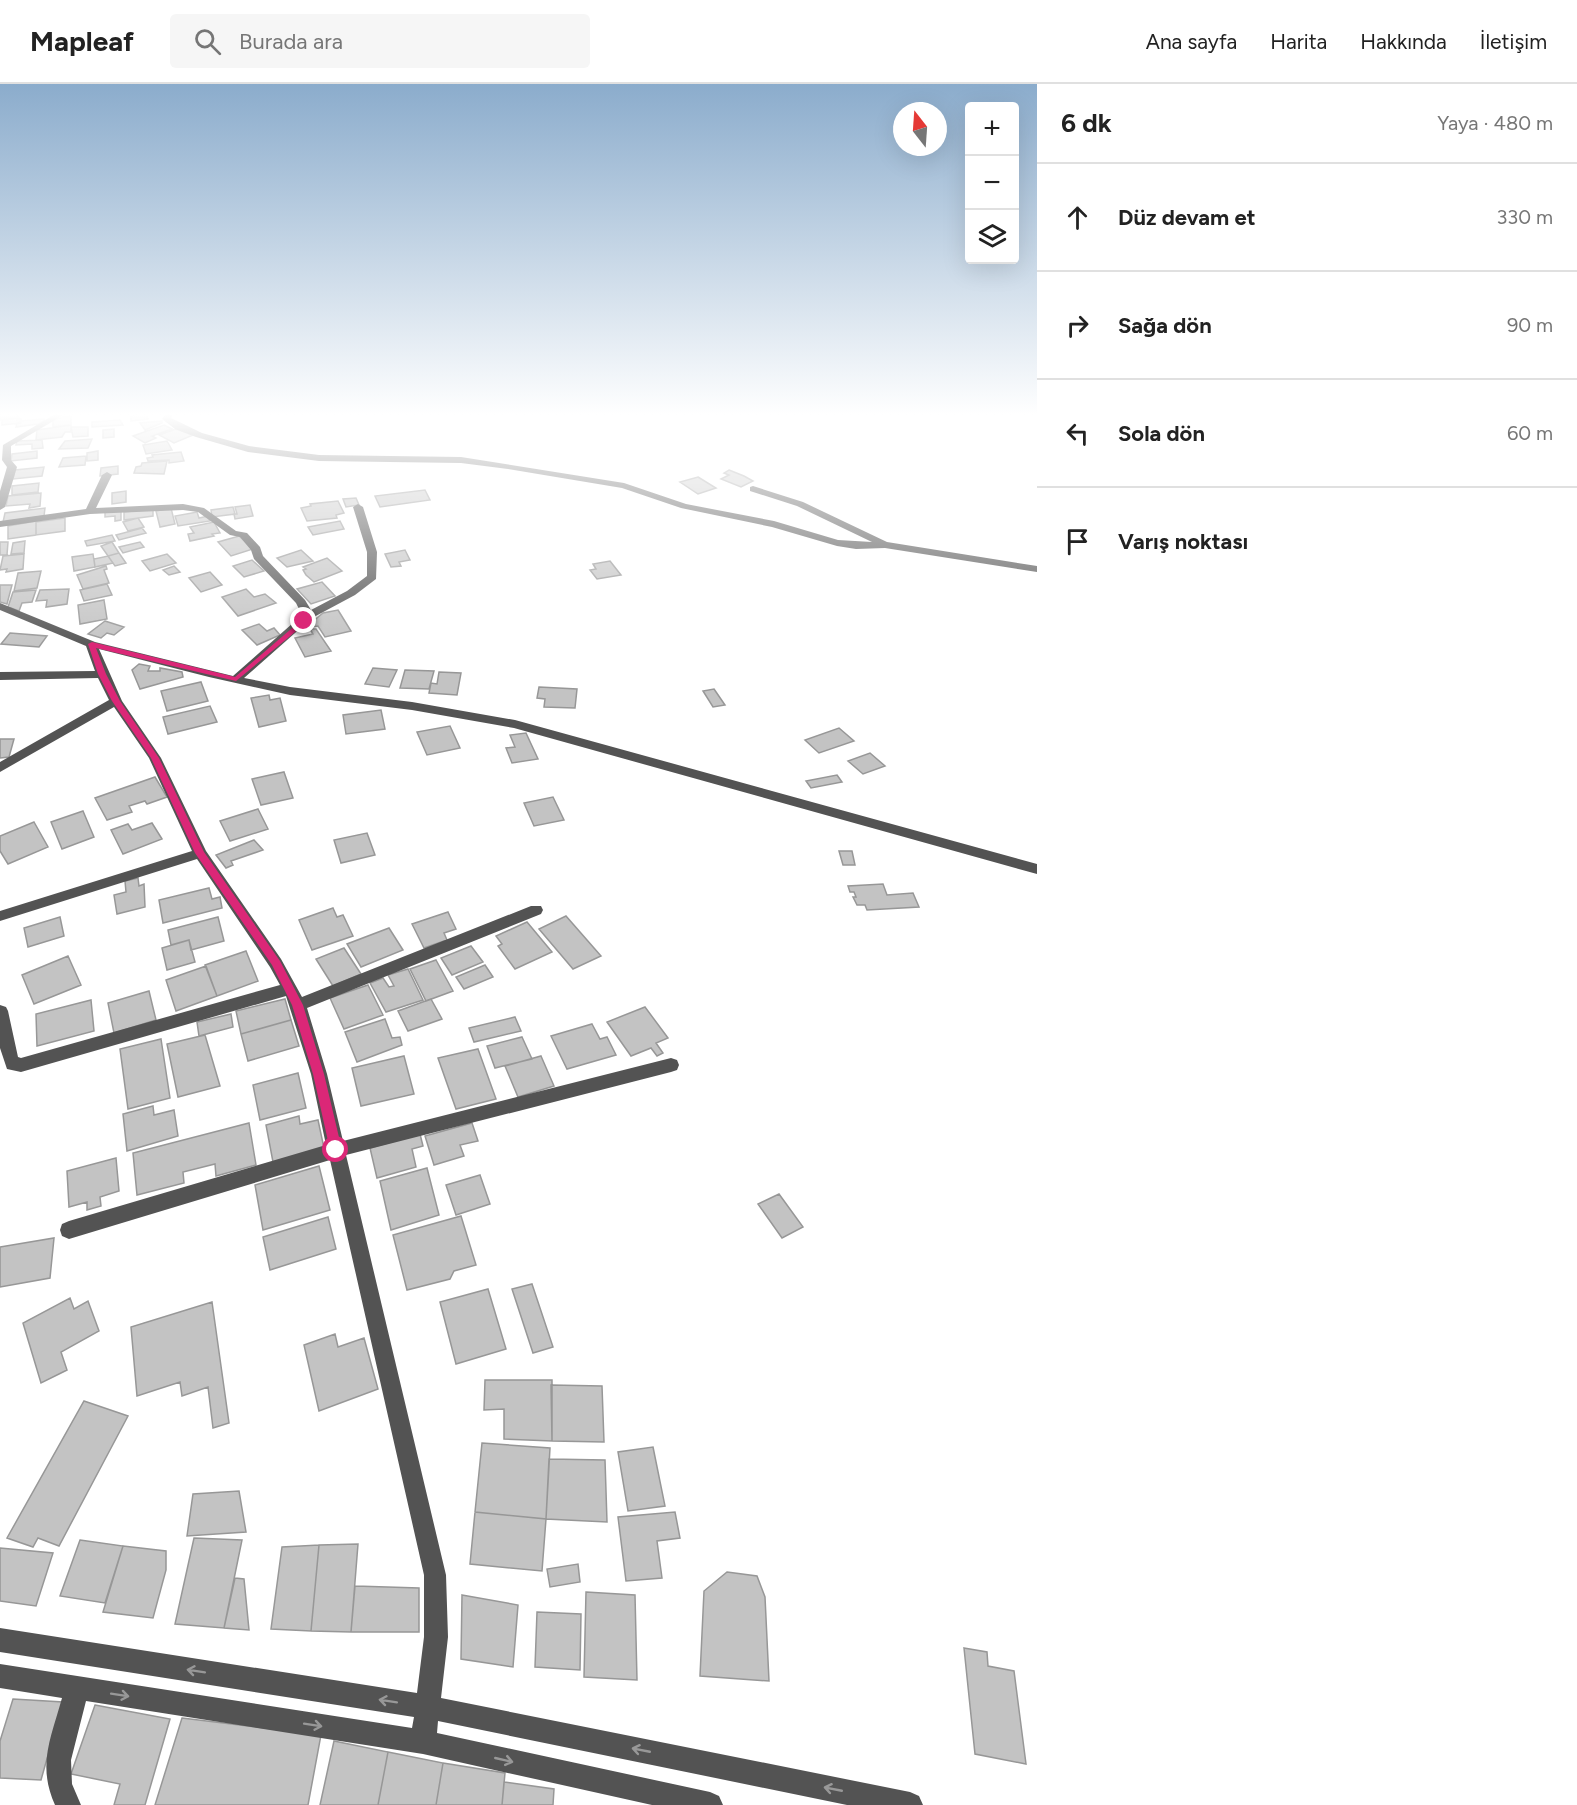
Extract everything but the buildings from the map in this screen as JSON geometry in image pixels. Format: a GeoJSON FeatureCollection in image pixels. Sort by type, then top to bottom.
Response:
{"type":"FeatureCollection","features":[{"type":"Feature","properties":{"kind":"street"},"geometry":{"type":"LineString","coordinates":[[90,511],[98,493]]}},
{"type":"Feature","properties":{"kind":"street"},"geometry":{"type":"LineString","coordinates":[[645,493],[684,506],[774,524],[837,543],[856,546],[885,545],[1037,569]]}},
{"type":"Feature","properties":{"kind":"street"},"geometry":{"type":"LineString","coordinates":[[767,493],[800,504],[885,545]]}},
{"type":"Feature","properties":{"kind":"street"},"geometry":{"type":"LineString","coordinates":[[0,524],[90,511],[183,507],[201,510],[228,530],[243,535],[256,549],[258,557],[301,602],[308,616]]}},
{"type":"Feature","properties":{"kind":"street"},"geometry":{"type":"LineString","coordinates":[[236,679],[308,616],[351,593],[372,577],[372,552],[358,507]]}},
{"type":"Feature","properties":{"kind":"street"},"geometry":{"type":"LineString","coordinates":[[0,606],[92,644],[290,691],[412,706],[515,724],[1037,869]]}},
{"type":"Feature","properties":{"kind":"street"},"geometry":{"type":"LineString","coordinates":[[92,644],[102,674],[116,701],[155,758],[200,853],[276,963],[297,1005],[319,1074],[435,1575],[436,1637],[423,1742]]}},
{"type":"Feature","properties":{"kind":"street"},"geometry":{"type":"LineString","coordinates":[[0,676],[102,674]]}},
{"type":"Feature","properties":{"kind":"street"},"geometry":{"type":"LineString","coordinates":[[0,768],[116,701]]}},
{"type":"Feature","properties":{"kind":"street"},"geometry":{"type":"LineString","coordinates":[[0,916],[200,853]]}},
{"type":"Feature","properties":{"kind":"street"},"geometry":{"type":"LineString","coordinates":[[297,1005],[536,910]]}},
{"type":"Feature","properties":{"kind":"street"},"geometry":{"type":"LineString","coordinates":[[0,1011],[10,1057],[13,1064],[21,1065],[288,989]]}},
{"type":"Feature","properties":{"kind":"street"},"geometry":{"type":"LineString","coordinates":[[69,1230],[336,1150],[671,1065]]}},
{"type":"Feature","properties":{"kind":"street"},"geometry":{"type":"LineString","coordinates":[[0,1640],[427,1707],[910,1805]]}},
{"type":"Feature","properties":{"kind":"street"},"geometry":{"type":"LineString","coordinates":[[0,1677],[423,1742],[710,1805]]}},
{"type":"Feature","properties":{"kind":"street"},"geometry":{"type":"LineString","coordinates":[[68,1805],[59,1785],[58,1760],[77,1688]]}},
{"type":"Feature","properties":{"kind":"route"},"geometry":{"type":"LineString","coordinates":[[304,621],[236,679],[92,644],[102,674],[116,701],[155,758],[200,853],[276,963],[297,1005],[319,1074],[336,1150]]}}]}
